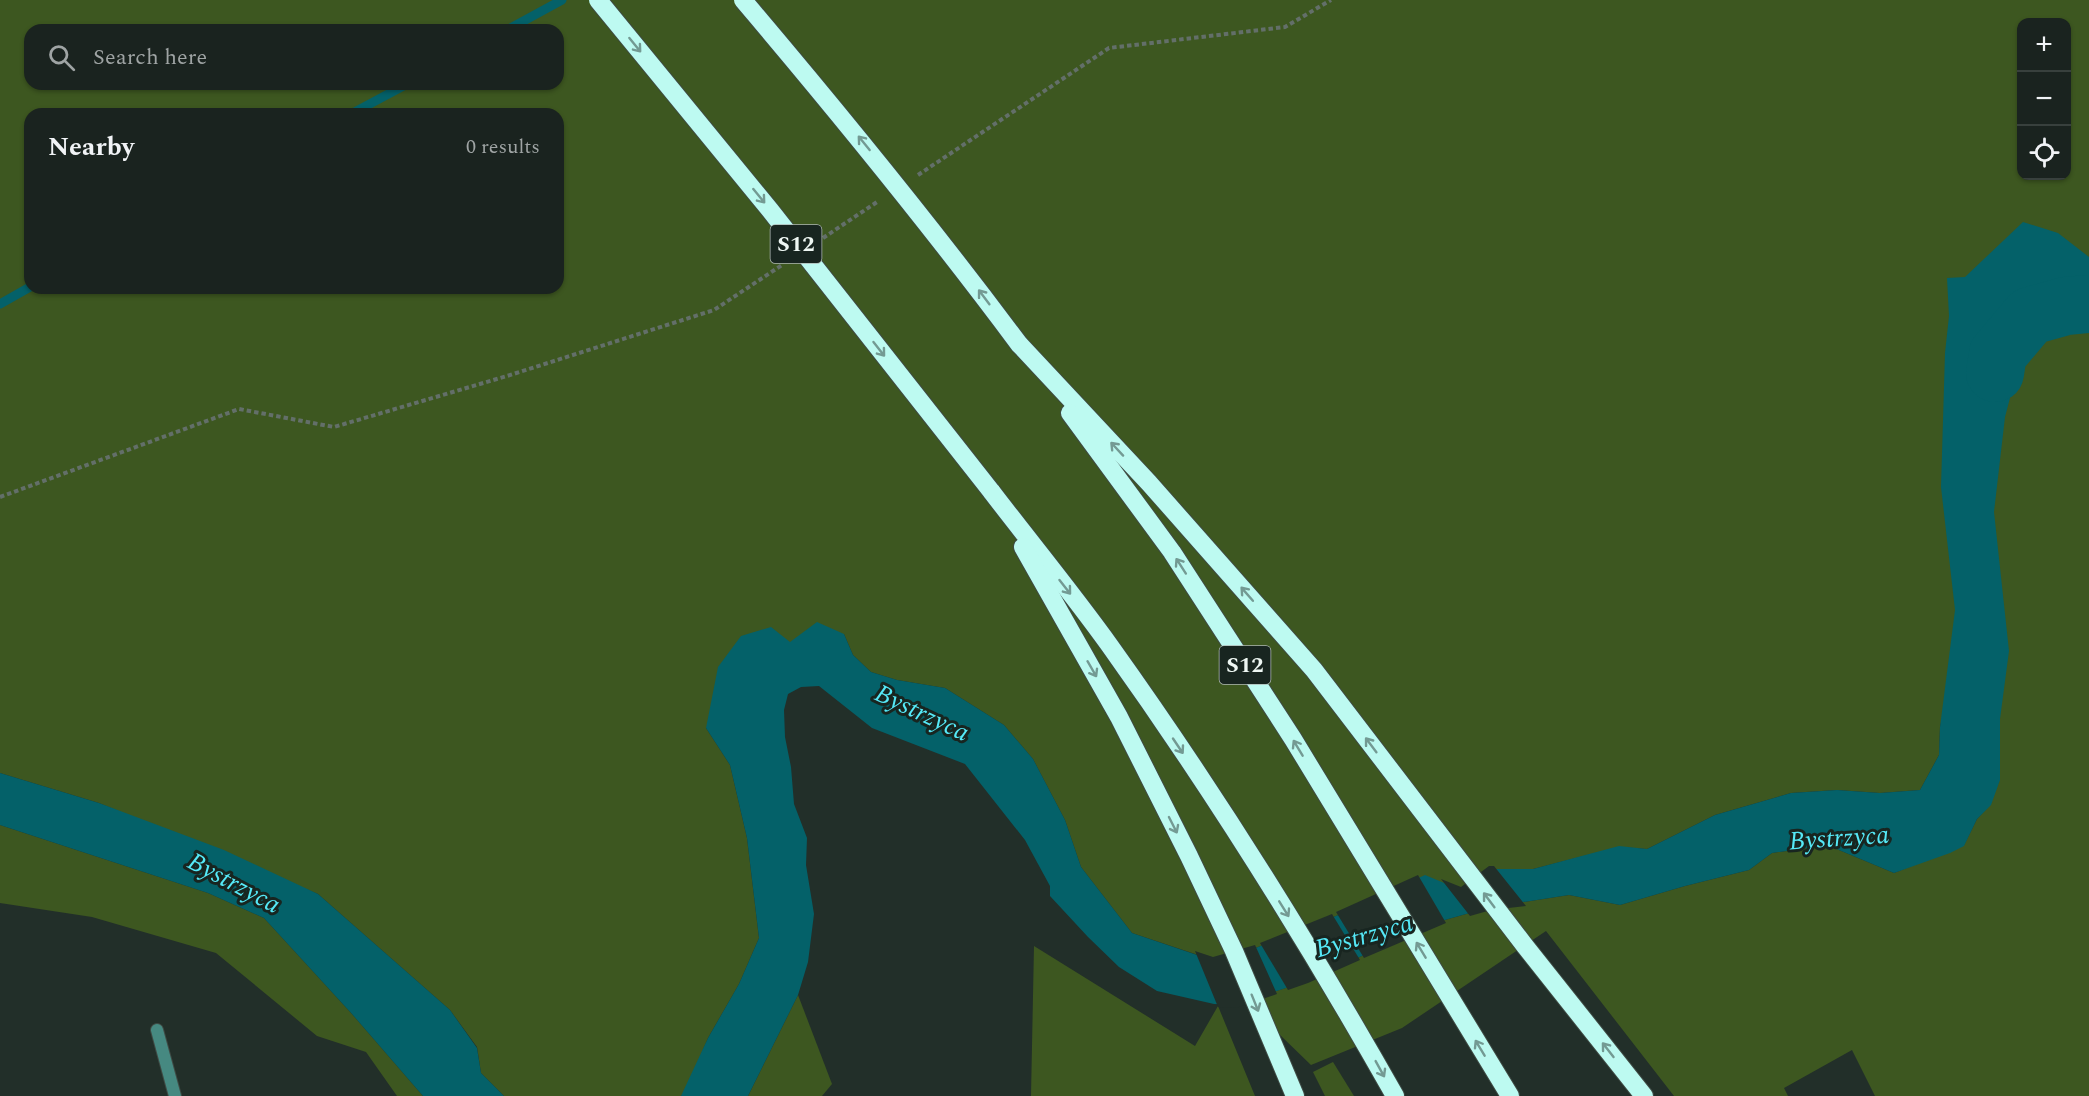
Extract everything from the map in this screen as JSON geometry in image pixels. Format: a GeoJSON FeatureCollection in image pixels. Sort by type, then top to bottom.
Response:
{"type":"FeatureCollection","features":[{"type":"Feature","properties":{"kind":"highway","name":"S12"},"geometry":{"type":"LineString","coordinates":[[598,0],[770,210],[1110,645],[1192,766],[1291,920],[1395,1096]]}},
{"type":"Feature","properties":{"kind":"highway","name":"S12"},"geometry":{"type":"LineString","coordinates":[[743,0],[848,124],[946,246],[1172,552],[1293,740],[1509,1096]]}},
{"type":"Feature","properties":{"kind":"highway"},"geometry":{"type":"LineString","coordinates":[[1019,344],[1149,483],[1314,670],[1525,946],[1644,1096]]}},
{"type":"Feature","properties":{"kind":"highway"},"geometry":{"type":"LineString","coordinates":[[991,491],[1125,728],[1234,951],[1295,1096]]}},
{"type":"Feature","properties":{"kind":"lane"},"geometry":{"type":"LineString","coordinates":[[157,1030],[175,1096]]}},
{"type":"Feature","properties":{"kind":"path"},"geometry":{"type":"LineString","coordinates":[[912,179],[1109,48],[1285,27],[1331,0]]}},
{"type":"Feature","properties":{"kind":"path"},"geometry":{"type":"LineString","coordinates":[[823,238],[882,199]]}},
{"type":"Feature","properties":{"kind":"path"},"geometry":{"type":"LineString","coordinates":[[0,496],[239,409],[334,427],[714,310],[783,264]]}},
{"type":"Feature","properties":{"kind":"green space"},"geometry":{"type":"Polygon","coordinates":[[[0,0],[2089,0],[2089,1096],[1875,1096],[1852,1050],[1784,1088],[1788,1096],[1674,1096],[1546,931],[1402,1028],[1311,1065],[1245,1001],[1307,981],[1434,923],[1491,907],[1569,895],[1620,905],[1749,870],[1772,853],[1827,845],[1894,873],[1964,845],[1977,819],[1991,804],[1944,709],[1940,727],[1939,755],[1920,790],[1880,793],[1837,790],[1791,793],[1715,815],[1647,849],[1619,847],[1533,869],[1490,869],[1461,890],[1341,914],[1248,951],[1213,960],[1132,933],[1081,867],[1065,820],[1033,759],[1004,725],[945,688],[897,680],[871,672],[853,655],[844,634],[706,728],[730,765],[747,838],[759,938],[739,984],[708,1038],[685,1092],[681,1096],[504,1096],[481,1073],[477,1047],[450,1010],[318,894],[99,803],[0,773],[0,0]]]}},
{"type":"Feature","properties":{"kind":"green space"},"geometry":{"type":"Polygon","coordinates":[[[0,825],[208,893],[264,918],[423,1096],[397,1096],[366,1052],[317,1036],[216,953],[92,917],[0,903],[0,825]]]}},
{"type":"Feature","properties":{"kind":"green space"},"geometry":{"type":"Polygon","coordinates":[[[1034,946],[1195,1046],[1218,1006],[1255,1096],[1031,1096],[1034,946]]]}},
{"type":"Feature","properties":{"kind":"green space"},"geometry":{"type":"Polygon","coordinates":[[[798,995],[832,1084],[822,1096],[748,1096],[798,995]]]}},
{"type":"Feature","properties":{"kind":"green space"},"geometry":{"type":"Polygon","coordinates":[[[1333,1062],[1354,1096],[1325,1096],[1313,1072],[1333,1062]]]}},
{"type":"Feature","properties":{"kind":"water"},"geometry":{"type":"Polygon","coordinates":[[[2023,222],[2058,233],[2089,257],[2089,328],[2050,304],[2038,317],[2025,348],[2004,379],[2010,398],[2005,417],[1994,512],[2009,651],[2000,719],[2000,780],[1991,805],[1977,819],[1964,846],[1894,873],[1827,845],[1772,853],[1749,870],[1620,905],[1569,895],[1491,907],[1434,923],[1307,981],[1235,1005],[1214,1004],[1157,991],[1119,967],[1050,896],[1050,886],[1025,840],[965,764],[872,728],[819,686],[801,687],[788,694],[784,710],[785,737],[791,767],[794,804],[807,838],[806,865],[814,914],[808,962],[798,995],[748,1096],[681,1096],[708,1038],[739,984],[759,938],[747,838],[730,765],[706,728],[718,667],[741,636],[771,627],[790,642],[817,622],[844,634],[853,655],[871,672],[897,680],[945,688],[1004,725],[1033,759],[1065,820],[1081,867],[1132,933],[1212,960],[1248,951],[1341,914],[1425,875],[1461,890],[1490,869],[1533,869],[1619,846],[1647,849],[1715,815],[1791,793],[1837,790],[1880,793],[1920,790],[1939,755],[1940,727],[1955,610],[1941,487],[1945,353],[1949,316],[1947,278],[1965,277],[2023,222]]]}},
{"type":"Feature","properties":{"kind":"water"},"geometry":{"type":"Polygon","coordinates":[[[0,773],[99,803],[224,850],[318,894],[450,1010],[477,1048],[481,1073],[504,1096],[423,1096],[264,918],[208,893],[0,825],[0,773]]]}},
{"type":"Feature","properties":{"kind":"pier"},"geometry":{"type":"Polygon","coordinates":[[[1489,866],[1494,866],[1526,906],[1491,910],[1470,916],[1441,879],[1461,887],[1489,866]]]}},
{"type":"Feature","properties":{"kind":"pier"},"geometry":{"type":"Polygon","coordinates":[[[1418,875],[1446,923],[1364,958],[1336,912],[1418,875]]]}},
{"type":"Feature","properties":{"kind":"pier"},"geometry":{"type":"Polygon","coordinates":[[[1332,914],[1360,960],[1288,990],[1260,943],[1332,914]]]}},
{"type":"Feature","properties":{"kind":"pier"},"geometry":{"type":"Polygon","coordinates":[[[1255,945],[1277,994],[1236,1008],[1218,1007],[1195,951],[1213,957],[1255,945]]]}},
{"type":"Feature","properties":{"kind":"waterway"},"geometry":{"type":"LineString","coordinates":[[518,24],[562,0]]}},
{"type":"Feature","properties":{"kind":"waterway"},"geometry":{"type":"LineString","coordinates":[[362,108],[396,90]]}},
{"type":"Feature","properties":{"kind":"waterway"},"geometry":{"type":"LineString","coordinates":[[0,304],[24,290]]}},
{"type":"Feature","properties":{"kind":"waterway","name":"Bystrzyca"},"geometry":{"type":"LineString","coordinates":[[1995,373],[1998,354],[2030,316],[2066,306],[2089,304]]}}]}
